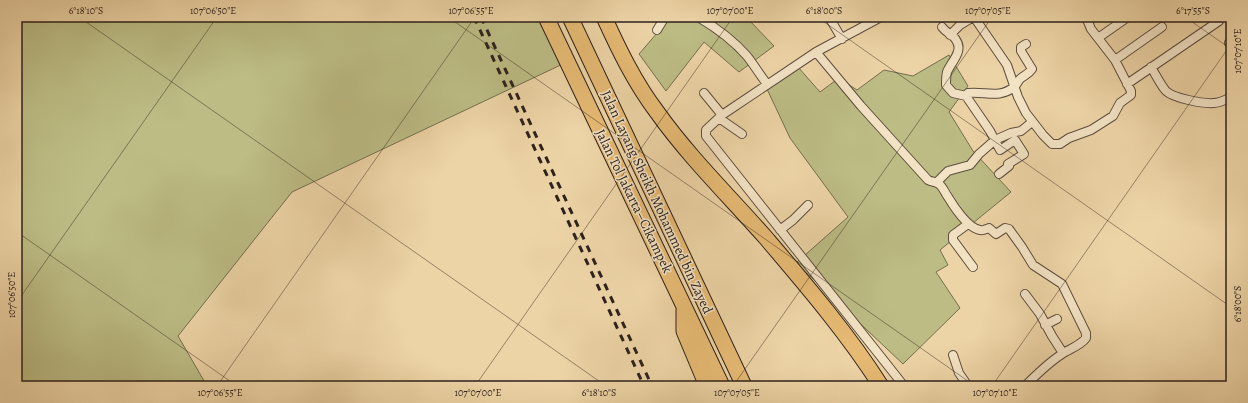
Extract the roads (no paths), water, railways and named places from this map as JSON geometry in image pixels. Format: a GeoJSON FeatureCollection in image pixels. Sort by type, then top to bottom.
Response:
{"type":"FeatureCollection","features":[{"type":"Feature","properties":{"kind":"highway","name":"Jalan Tol Jakarta–Cikampek"},"geometry":{"type":"LineString","coordinates":[[546,17],[722,386]]}},
{"type":"Feature","properties":{"kind":"highway","name":"Jalan Layang Sheikh Mohammed bin Zayed"},"geometry":{"type":"LineString","coordinates":[[561,17],[730,386]]}},
{"type":"Feature","properties":{"kind":"highway","name":"Jalan Layang Sheikh Mohammed bin Zayed"},"geometry":{"type":"LineString","coordinates":[[570,17],[744,386]]}},
{"type":"Feature","properties":{"kind":"highway","name":"Jalan Tol Jakarta–Cikampek"},"geometry":{"type":"LineString","coordinates":[[581,17],[751,386]]}},
{"type":"Feature","properties":{"kind":"highway"},"geometry":{"type":"LineString","coordinates":[[604,17],[635,78],[660,117],[679,142],[766,238],[854,347],[881,386]]}},
{"type":"Feature","properties":{"kind":"highway"},"geometry":{"type":"LineString","coordinates":[[684,305],[684,331],[707,386]]}},
{"type":"Feature","properties":{"kind":"street"},"geometry":{"type":"LineString","coordinates":[[656,30],[665,17]]}},
{"type":"Feature","properties":{"kind":"street"},"geometry":{"type":"LineString","coordinates":[[698,17],[710,24],[737,46],[767,84]]}},
{"type":"Feature","properties":{"kind":"street"},"geometry":{"type":"LineString","coordinates":[[829,17],[842,39]]}},
{"type":"Feature","properties":{"kind":"street"},"geometry":{"type":"LineString","coordinates":[[881,17],[816,52],[767,84],[721,117],[706,130],[706,136],[904,386]]}},
{"type":"Feature","properties":{"kind":"street"},"geometry":{"type":"LineString","coordinates":[[950,35],[960,25],[973,17],[1007,65],[1018,97],[1032,122],[1052,144],[1060,144],[1069,138],[1091,130],[1113,116],[1120,103],[1131,95],[1131,91],[1115,60],[1091,29],[1086,17]]}},
{"type":"Feature","properties":{"kind":"street"},"geometry":{"type":"LineString","coordinates":[[1098,38],[1128,17]]}},
{"type":"Feature","properties":{"kind":"street"},"geometry":{"type":"LineString","coordinates":[[1127,84],[1218,21]]}},
{"type":"Feature","properties":{"kind":"street"},"geometry":{"type":"LineString","coordinates":[[942,27],[957,40],[959,47],[948,71],[946,85],[953,93],[966,96],[971,101],[1000,150],[1015,140],[1024,154],[1008,164],[1009,166],[999,174]]}},
{"type":"Feature","properties":{"kind":"street"},"geometry":{"type":"LineString","coordinates":[[1115,60],[1162,27]]}},
{"type":"Feature","properties":{"kind":"street"},"geometry":{"type":"LineString","coordinates":[[966,96],[968,93],[974,92],[980,92],[988,95],[997,94],[1015,87],[1020,79],[1029,74],[1032,69],[1021,51],[1021,47],[1026,44]]}},
{"type":"Feature","properties":{"kind":"street"},"geometry":{"type":"LineString","coordinates":[[816,52],[861,106],[928,180],[937,182],[942,187],[948,198],[968,224],[978,230],[989,228],[996,234],[1000,233],[1004,228],[1009,229],[1033,265],[1062,284],[1087,336],[1083,342],[1062,353],[1044,366],[1025,386]]}},
{"type":"Feature","properties":{"kind":"street"},"geometry":{"type":"LineString","coordinates":[[1151,67],[1165,90],[1171,94],[1190,100],[1213,103],[1231,97]]}},
{"type":"Feature","properties":{"kind":"street"},"geometry":{"type":"LineString","coordinates":[[704,93],[721,117],[742,134]]}},
{"type":"Feature","properties":{"kind":"street"},"geometry":{"type":"LineString","coordinates":[[937,182],[948,171],[970,165],[979,154],[995,140],[1011,133],[1021,131],[1032,122]]}},
{"type":"Feature","properties":{"kind":"street"},"geometry":{"type":"LineString","coordinates":[[780,230],[808,205]]}},
{"type":"Feature","properties":{"kind":"street"},"geometry":{"type":"LineString","coordinates":[[968,224],[953,237],[953,240],[973,267]]}},
{"type":"Feature","properties":{"kind":"street"},"geometry":{"type":"LineString","coordinates":[[1025,294],[1040,314],[1062,353]]}},
{"type":"Feature","properties":{"kind":"street"},"geometry":{"type":"LineString","coordinates":[[1045,324],[1057,319]]}},
{"type":"Feature","properties":{"kind":"street"},"geometry":{"type":"LineString","coordinates":[[953,354],[959,372],[968,386]]}},
{"type":"Feature","properties":{"kind":"railway"},"geometry":{"type":"LineString","coordinates":[[474,17],[644,386]]}},
{"type":"Feature","properties":{"kind":"railway"},"geometry":{"type":"LineString","coordinates":[[481,17],[652,386]]}}]}
